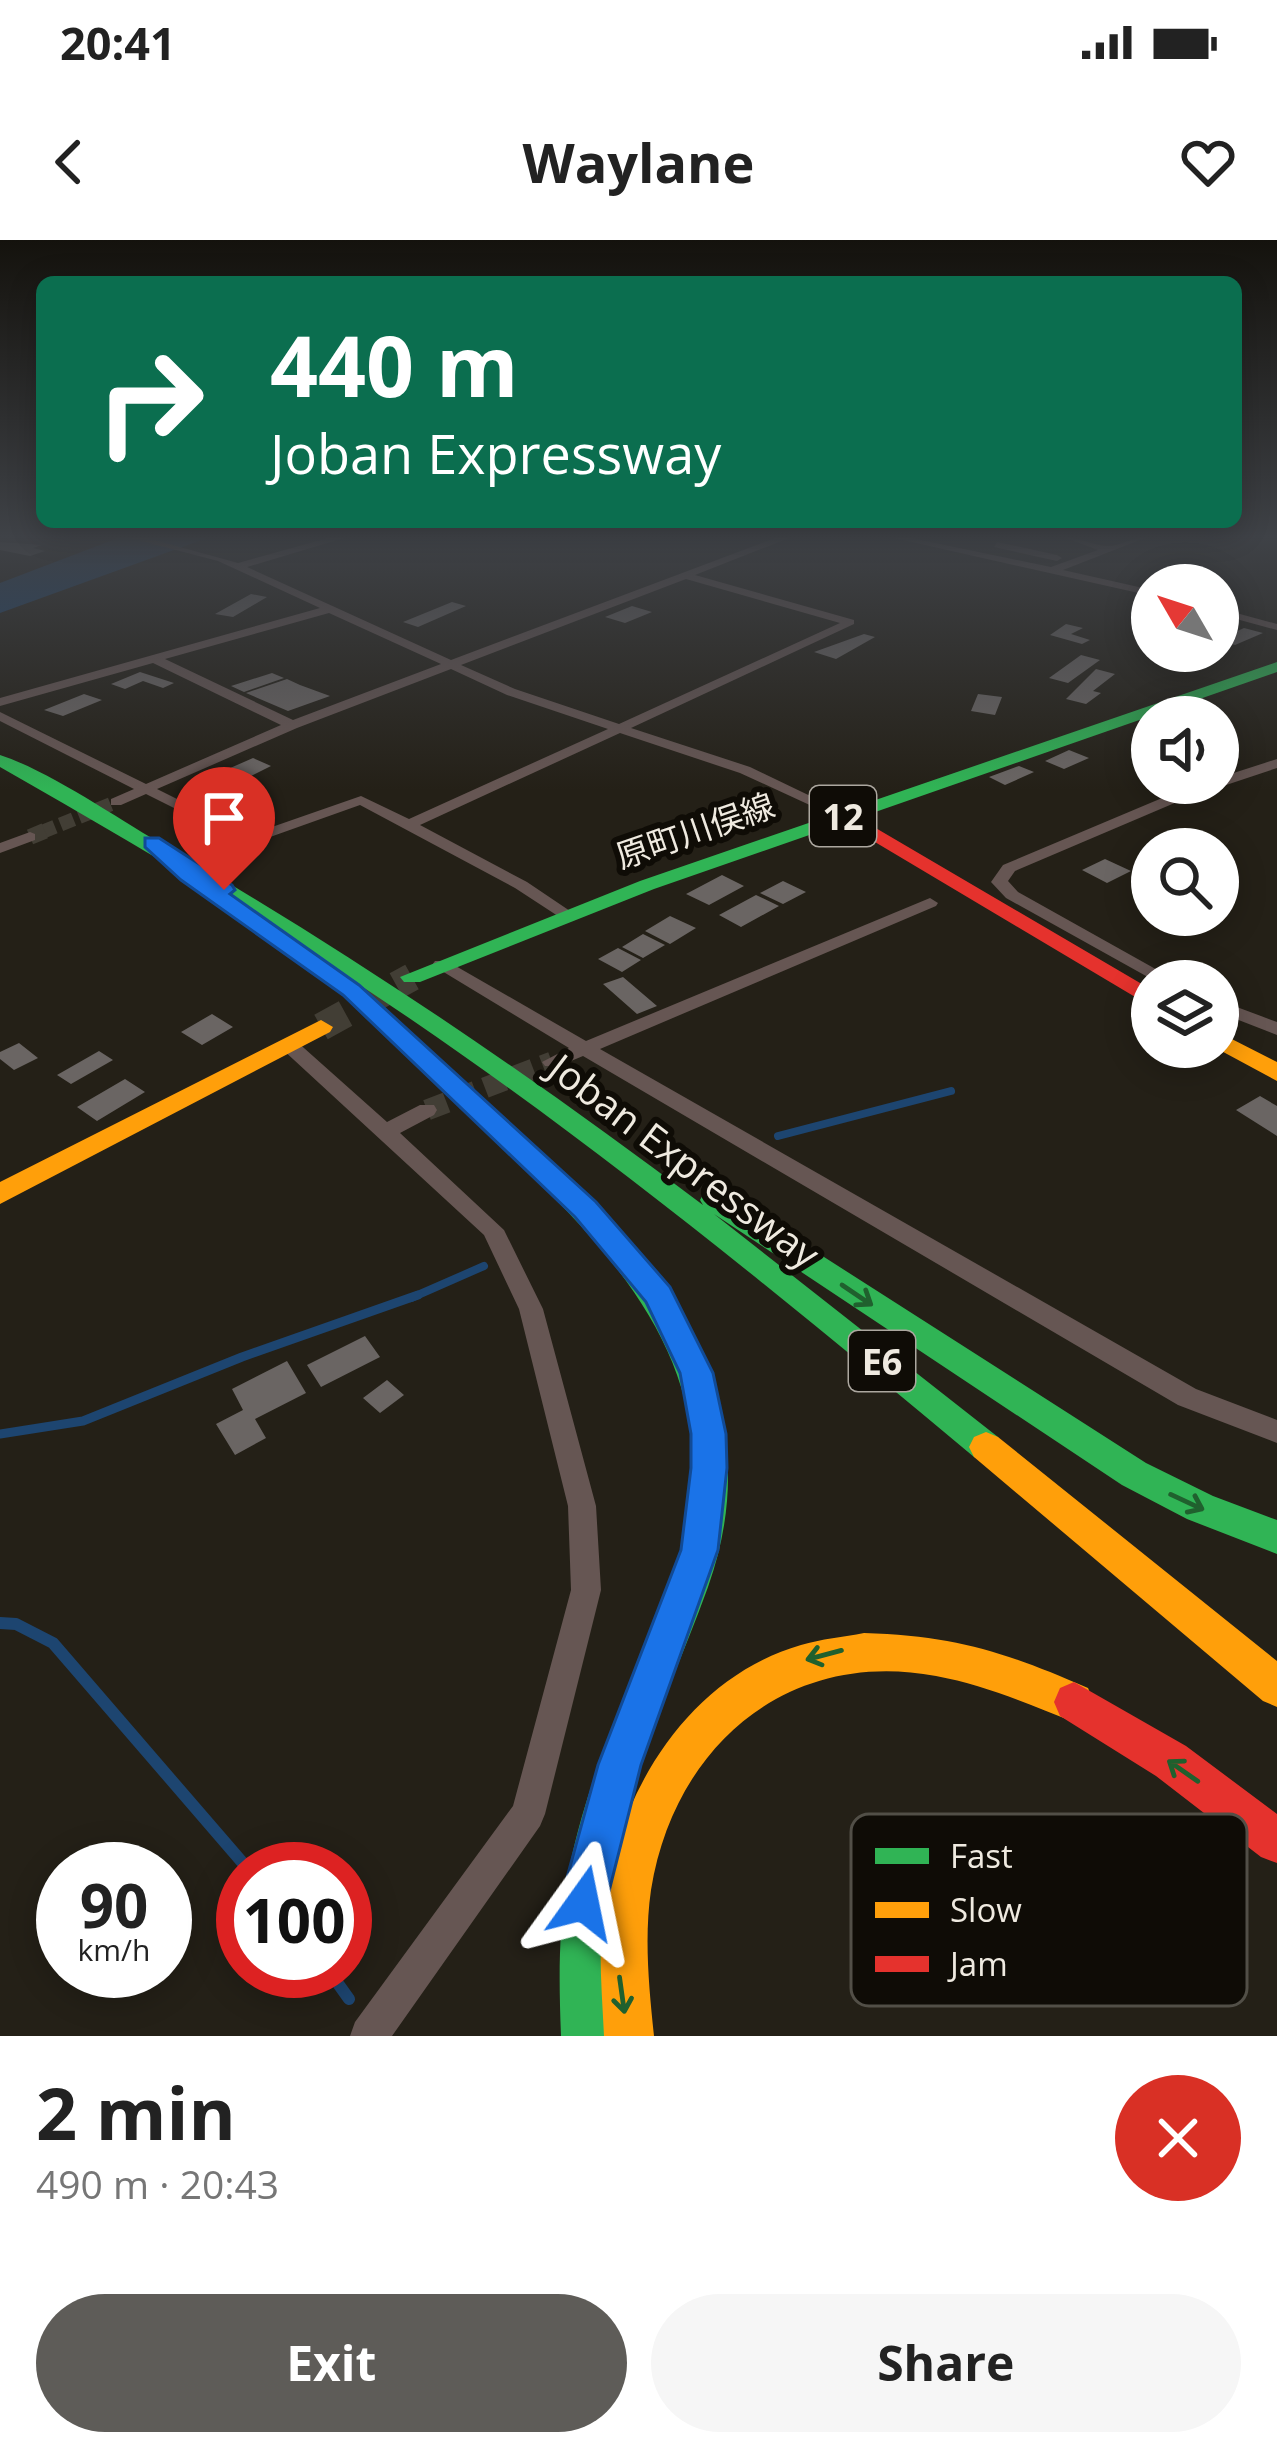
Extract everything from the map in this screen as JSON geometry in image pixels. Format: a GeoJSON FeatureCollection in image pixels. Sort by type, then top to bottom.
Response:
{"type":"FeatureCollection","features":[{"type":"Feature","properties":{"kind":"main road","name":"原町川俣線"},"geometry":{"type":"LineString","coordinates":[[412,977],[564,915],[1277,667]]}},
{"type":"Feature","properties":{"kind":"main road","name":"Joban Expressway"},"geometry":{"type":"LineString","coordinates":[[0,760],[152,843],[475,1052],[615,1153],[878,1358],[1277,1687]]}},
{"type":"Feature","properties":{"kind":"main road"},"geometry":{"type":"LineString","coordinates":[[845,816],[881,830],[1131,974]]}},
{"type":"Feature","properties":{"kind":"main road"},"geometry":{"type":"LineString","coordinates":[[845,816],[1131,987]]}},
{"type":"Feature","properties":{"kind":"main road"},"geometry":{"type":"LineString","coordinates":[[152,843],[189,875],[351,990],[585,1209],[658,1295],[697,1373],[709,1468],[700,1550],[597,1836],[583,1903],[579,1973],[586,2036]]}},
{"type":"Feature","properties":{"kind":"main road"},"geometry":{"type":"LineString","coordinates":[[0,1194],[321,1027]]}},
{"type":"Feature","properties":{"kind":"main road"},"geometry":{"type":"LineString","coordinates":[[1239,1036],[1277,1058]]}},
{"type":"Feature","properties":{"kind":"main road"},"geometry":{"type":"LineString","coordinates":[[1239,1051],[1277,1073]]}},
{"type":"Feature","properties":{"kind":"main road"},"geometry":{"type":"LineString","coordinates":[[475,1052],[614,1134],[1134,1474],[1200,1508],[1277,1537]]}},
{"type":"Feature","properties":{"kind":"main road"},"geometry":{"type":"LineString","coordinates":[[629,2036],[619,1980],[622,1919],[644,1820],[682,1749],[716,1713],[755,1682],[796,1663],[841,1650],[903,1648],[1012,1673],[1115,1726],[1239,1814]]}},
{"type":"Feature","properties":{"kind":"main road"},"geometry":{"type":"LineString","coordinates":[[1247,1820],[1277,1841]]}},
{"type":"Feature","properties":{"kind":"street"},"geometry":{"type":"LineString","coordinates":[[0,702],[285,622]]}},
{"type":"Feature","properties":{"kind":"street"},"geometry":{"type":"LineString","coordinates":[[357,622],[451,667],[615,729],[745,770],[845,816]]}},
{"type":"Feature","properties":{"kind":"street"},"geometry":{"type":"LineString","coordinates":[[116,802],[292,724],[571,622]]}},
{"type":"Feature","properties":{"kind":"street"},"geometry":{"type":"LineString","coordinates":[[411,824],[849,622]]}},
{"type":"Feature","properties":{"kind":"street"},"geometry":{"type":"LineString","coordinates":[[154,659],[292,724]]}},
{"type":"Feature","properties":{"kind":"street"},"geometry":{"type":"LineString","coordinates":[[0,716],[248,840],[361,800],[411,824],[564,915]]}},
{"type":"Feature","properties":{"kind":"street"},"geometry":{"type":"LineString","coordinates":[[1131,961],[1012,895],[999,882],[1009,868],[1179,796],[1277,763]]}},
{"type":"Feature","properties":{"kind":"street"},"geometry":{"type":"LineString","coordinates":[[0,848],[30,837]]}},
{"type":"Feature","properties":{"kind":"street"},"geometry":{"type":"LineString","coordinates":[[552,1062],[931,903]]}},
{"type":"Feature","properties":{"kind":"street"},"geometry":{"type":"LineString","coordinates":[[441,965],[1108,1353],[1187,1396],[1277,1432]]}},
{"type":"Feature","properties":{"kind":"street"},"geometry":{"type":"LineString","coordinates":[[1239,1014],[1277,1029]]}},
{"type":"Feature","properties":{"kind":"street"},"geometry":{"type":"LineString","coordinates":[[288,1044],[493,1230],[531,1309],[582,1506],[586,1590],[528,1814],[369,2036]]}},
{"type":"Feature","properties":{"kind":"street"},"geometry":{"type":"LineString","coordinates":[[383,1133],[427,1110]]}},
{"type":"Feature","properties":{"kind":"building"},"geometry":{"type":"Polygon","coordinates":[[[1066,624],[1083,628],[1071,634],[1090,640],[1082,644],[1050,635],[1066,624]]]}},
{"type":"Feature","properties":{"kind":"building"},"geometry":{"type":"Polygon","coordinates":[[[1244,628],[1263,633],[1239,643],[1239,630],[1244,628]]]}},
{"type":"Feature","properties":{"kind":"building"},"geometry":{"type":"Polygon","coordinates":[[[864,634],[875,637],[836,659],[814,652],[864,634]]]}},
{"type":"Feature","properties":{"kind":"building"},"geometry":{"type":"Polygon","coordinates":[[[1081,655],[1100,660],[1068,683],[1049,678],[1081,655]]]}},
{"type":"Feature","properties":{"kind":"building"},"geometry":{"type":"Polygon","coordinates":[[[1096,669],[1115,674],[1093,691],[1101,693],[1086,704],[1066,699],[1096,669]]]}},
{"type":"Feature","properties":{"kind":"building"},"geometry":{"type":"Polygon","coordinates":[[[140,672],[174,683],[163,688],[143,681],[125,689],[111,684],[140,672]]]}},
{"type":"Feature","properties":{"kind":"building"},"geometry":{"type":"Polygon","coordinates":[[[272,673],[284,678],[244,692],[231,686],[272,673]]]}},
{"type":"Feature","properties":{"kind":"building"},"geometry":{"type":"Polygon","coordinates":[[[287,679],[330,696],[288,711],[246,693],[287,679]]]}},
{"type":"Feature","properties":{"kind":"building"},"geometry":{"type":"Polygon","coordinates":[[[84,694],[102,700],[63,716],[44,710],[84,694]]]}},
{"type":"Feature","properties":{"kind":"building"},"geometry":{"type":"Polygon","coordinates":[[[978,694],[1002,697],[995,715],[971,711],[978,694]]]}},
{"type":"Feature","properties":{"kind":"building"},"geometry":{"type":"Polygon","coordinates":[[[1069,750],[1089,758],[1064,769],[1045,761],[1069,750]]]}},
{"type":"Feature","properties":{"kind":"building"},"geometry":{"type":"Polygon","coordinates":[[[253,758],[271,766],[223,790],[203,780],[253,758]]]}},
{"type":"Feature","properties":{"kind":"building"},"geometry":{"type":"Polygon","coordinates":[[[1019,766],[1034,772],[1005,785],[989,777],[1019,766]]]}},
{"type":"Feature","properties":{"kind":"building"},"geometry":{"type":"Polygon","coordinates":[[[1105,859],[1131,871],[1107,883],[1082,870],[1105,859]]]}},
{"type":"Feature","properties":{"kind":"building"},"geometry":{"type":"Polygon","coordinates":[[[722,875],[744,886],[709,905],[686,894],[722,875]]]}},
{"type":"Feature","properties":{"kind":"building"},"geometry":{"type":"Polygon","coordinates":[[[783,881],[806,892],[783,904],[760,893],[783,881]]]}},
{"type":"Feature","properties":{"kind":"building"},"geometry":{"type":"Polygon","coordinates":[[[756,895],[779,906],[741,927],[719,915],[756,895]]]}},
{"type":"Feature","properties":{"kind":"building"},"geometry":{"type":"Polygon","coordinates":[[[670,916],[696,928],[670,944],[645,931],[670,916]]]}},
{"type":"Feature","properties":{"kind":"building"},"geometry":{"type":"Polygon","coordinates":[[[643,934],[665,945],[643,958],[622,947],[643,934]]]}},
{"type":"Feature","properties":{"kind":"building"},"geometry":{"type":"Polygon","coordinates":[[[618,948],[641,960],[622,972],[598,959],[618,948]]]}},
{"type":"Feature","properties":{"kind":"building"},"geometry":{"type":"Polygon","coordinates":[[[623,977],[657,1006],[637,1014],[603,984],[623,977]]]}},
{"type":"Feature","properties":{"kind":"building"},"geometry":{"type":"Polygon","coordinates":[[[212,1014],[233,1027],[202,1045],[181,1032],[212,1014]]]}},
{"type":"Feature","properties":{"kind":"building"},"geometry":{"type":"Polygon","coordinates":[[[19,1043],[38,1058],[14,1070],[0,1059],[0,1052],[19,1043]]]}},
{"type":"Feature","properties":{"kind":"building"},"geometry":{"type":"Polygon","coordinates":[[[99,1051],[113,1060],[71,1084],[57,1075],[99,1051]]]}},
{"type":"Feature","properties":{"kind":"building"},"geometry":{"type":"Polygon","coordinates":[[[125,1079],[145,1092],[97,1121],[77,1107],[125,1079]]]}},
{"type":"Feature","properties":{"kind":"building"},"geometry":{"type":"Polygon","coordinates":[[[1260,1096],[1277,1106],[1277,1136],[1236,1110],[1260,1096]]]}},
{"type":"Feature","properties":{"kind":"building"},"geometry":{"type":"Polygon","coordinates":[[[365,1336],[380,1357],[321,1387],[307,1365],[365,1336]]]}},
{"type":"Feature","properties":{"kind":"building"},"geometry":{"type":"Polygon","coordinates":[[[287,1361],[306,1393],[255,1419],[266,1438],[235,1455],[216,1424],[243,1410],[232,1389],[287,1361]]]}},
{"type":"Feature","properties":{"kind":"building"},"geometry":{"type":"Polygon","coordinates":[[[387,1380],[404,1395],[380,1413],[363,1398],[387,1380]]]}},
{"type":"Feature","properties":{"kind":"waterway"},"geometry":{"type":"LineString","coordinates":[[778,1136],[951,1091]]}},
{"type":"Feature","properties":{"kind":"waterway"},"geometry":{"type":"LineString","coordinates":[[417,1295],[484,1266]]}},
{"type":"Feature","properties":{"kind":"waterway"},"geometry":{"type":"LineString","coordinates":[[0,1434],[83,1421],[242,1357],[417,1295]]}},
{"type":"Feature","properties":{"kind":"waterway"},"geometry":{"type":"LineString","coordinates":[[411,1298],[417,1295]]}},
{"type":"Feature","properties":{"kind":"waterway"},"geometry":{"type":"LineString","coordinates":[[0,1623],[16,1624],[18,1625],[0,1623]]}},
{"type":"Feature","properties":{"kind":"waterway"},"geometry":{"type":"LineString","coordinates":[[18,1625],[53,1643],[225,1842]]}},
{"type":"Feature","properties":{"kind":"tunnel"},"geometry":{"type":"LineString","coordinates":[[42,832],[116,802]]}},
{"type":"Feature","properties":{"kind":"tunnel"},"geometry":{"type":"LineString","coordinates":[[30,837],[49,829]]}},
{"type":"Feature","properties":{"kind":"tunnel"},"geometry":{"type":"LineString","coordinates":[[321,1027],[412,977]]}},
{"type":"Feature","properties":{"kind":"tunnel"},"geometry":{"type":"LineString","coordinates":[[427,1110],[552,1062]]}},
{"type":"Feature","properties":{"kind":"traffic: fast"},"geometry":{"type":"LineString","coordinates":[[412,977],[647,885],[1277,667]]}},
{"type":"Feature","properties":{"kind":"traffic: fast"},"geometry":{"type":"LineString","coordinates":[[0,760],[170,857],[422,1016],[749,1256],[986,1447]]}},
{"type":"Feature","properties":{"kind":"traffic: fast"},"geometry":{"type":"LineString","coordinates":[[363,1002],[562,1186],[640,1273],[671,1320],[693,1370],[706,1424],[709,1483],[697,1561],[625,1747],[589,1883],[583,1981],[586,2036]]}},
{"type":"Feature","properties":{"kind":"traffic: fast"},"geometry":{"type":"LineString","coordinates":[[714,1200],[1134,1474],[1200,1508],[1277,1537]]}},
{"type":"Feature","properties":{"kind":"traffic: slow"},"geometry":{"type":"LineString","coordinates":[[0,1194],[321,1027]]}},
{"type":"Feature","properties":{"kind":"traffic: slow"},"geometry":{"type":"LineString","coordinates":[[1239,1051],[1277,1073]]}},
{"type":"Feature","properties":{"kind":"traffic: slow"},"geometry":{"type":"LineString","coordinates":[[986,1447],[1277,1687]]}},
{"type":"Feature","properties":{"kind":"traffic: slow"},"geometry":{"type":"LineString","coordinates":[[629,2036],[624,1933],[632,1872],[658,1795],[696,1735],[745,1692],[801,1664],[864,1652],[932,1655],[1003,1672],[1074,1702]]}},
{"type":"Feature","properties":{"kind":"traffic: jam"},"geometry":{"type":"LineString","coordinates":[[845,816],[1131,987]]}},
{"type":"Feature","properties":{"kind":"traffic: jam"},"geometry":{"type":"LineString","coordinates":[[1074,1702],[1171,1761],[1241,1814]]}},
{"type":"Feature","properties":{"kind":"traffic: jam"},"geometry":{"type":"LineString","coordinates":[[1247,1818],[1277,1841]]}},
{"type":"Feature","properties":{"kind":"route"},"geometry":{"type":"LineString","coordinates":[[224,890],[152,843],[189,875],[351,990],[585,1209],[658,1295],[697,1373],[709,1468],[700,1550],[619,1765],[583,1903]]}}]}
